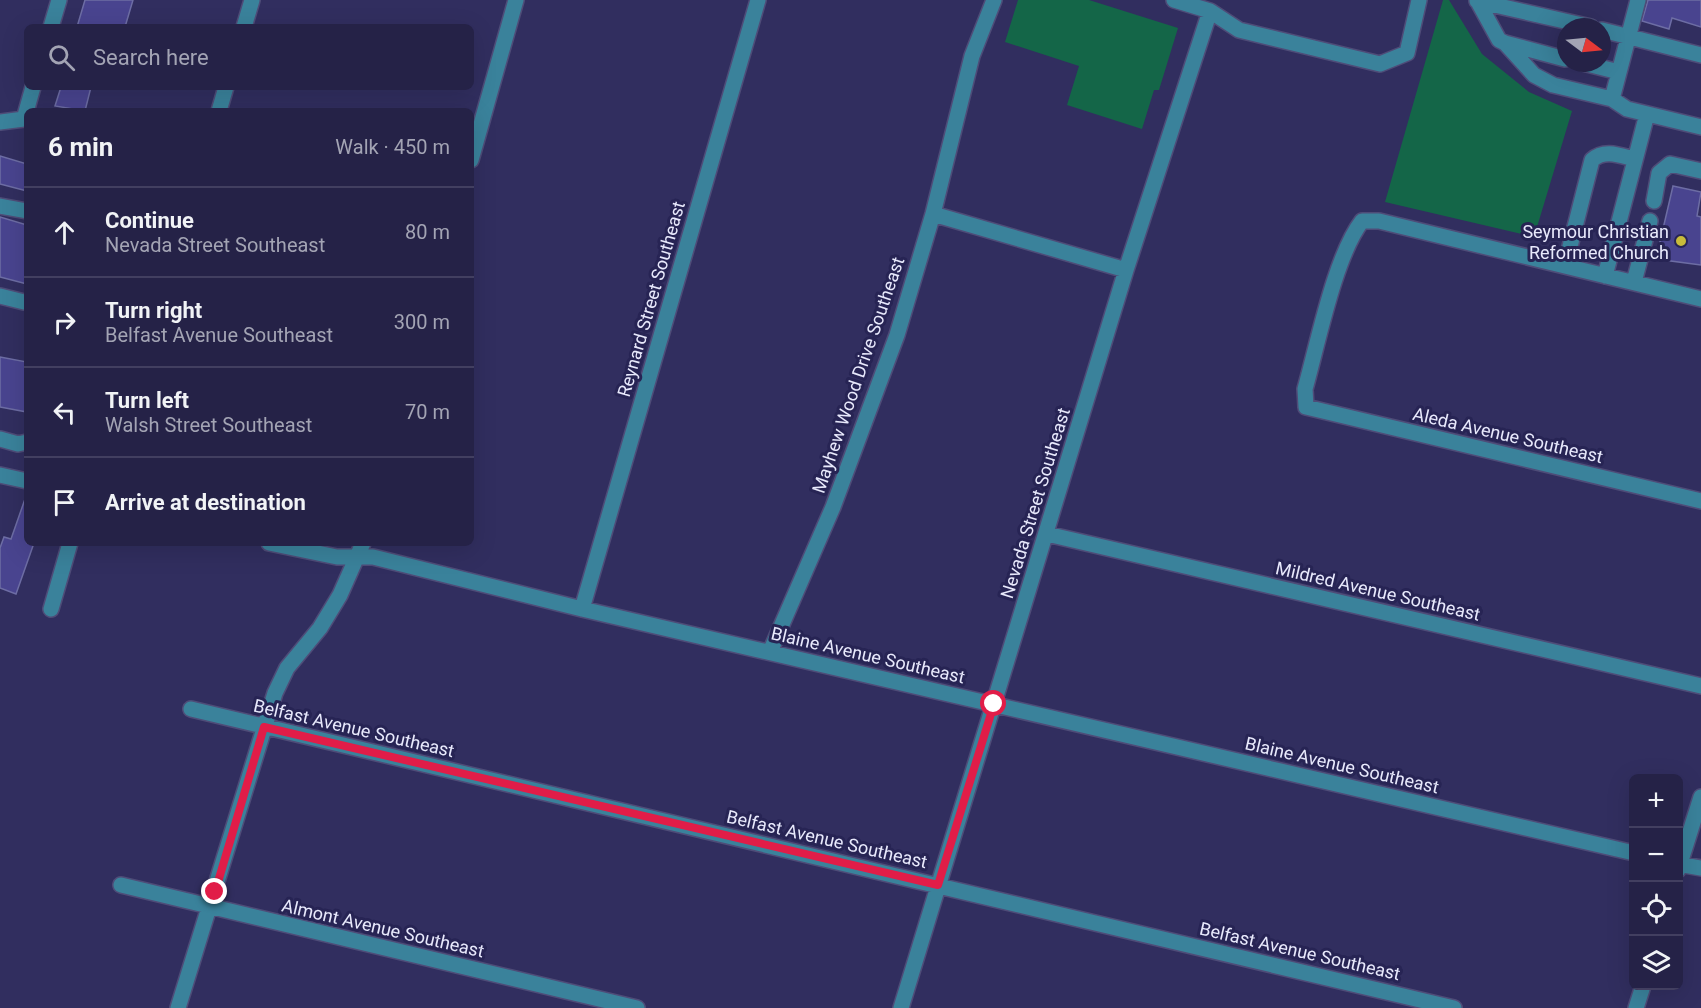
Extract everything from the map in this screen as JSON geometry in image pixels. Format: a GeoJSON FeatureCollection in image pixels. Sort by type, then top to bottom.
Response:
{"type":"FeatureCollection","features":[{"type":"Feature","properties":{"kind":"street"},"geometry":{"type":"LineString","coordinates":[[52,24],[59,0]]}},
{"type":"Feature","properties":{"kind":"street"},"geometry":{"type":"LineString","coordinates":[[245,24],[252,0]]}},
{"type":"Feature","properties":{"kind":"street"},"geometry":{"type":"LineString","coordinates":[[474,149],[516,0]]}},
{"type":"Feature","properties":{"kind":"street","name":"Reynard Street Southeast"},"geometry":{"type":"LineString","coordinates":[[582,609],[758,0]]}},
{"type":"Feature","properties":{"kind":"street","name":"Mayhew Wood Drive Southeast"},"geometry":{"type":"LineString","coordinates":[[770,652],[833,507],[897,335],[933,214],[972,56],[994,0]]}},
{"type":"Feature","properties":{"kind":"street"},"geometry":{"type":"LineString","coordinates":[[1174,0],[1210,11],[1239,30],[1380,64],[1407,53],[1419,0]]}},
{"type":"Feature","properties":{"kind":"street"},"geometry":{"type":"LineString","coordinates":[[1612,99],[1638,0]]}},
{"type":"Feature","properties":{"kind":"street"},"geometry":{"type":"LineString","coordinates":[[1477,1],[1523,5],[1563,18]]}},
{"type":"Feature","properties":{"kind":"street"},"geometry":{"type":"LineString","coordinates":[[1477,1],[1499,40],[1557,57]]}},
{"type":"Feature","properties":{"kind":"street","name":"Nevada Street Southeast"},"geometry":{"type":"LineString","coordinates":[[901,1008],[1126,270],[1210,11]]}},
{"type":"Feature","properties":{"kind":"street"},"geometry":{"type":"LineString","coordinates":[[1611,32],[1701,55]]}},
{"type":"Feature","properties":{"kind":"street"},"geometry":{"type":"LineString","coordinates":[[1505,43],[1534,75],[1553,85],[1612,99],[1627,109],[1701,127]]}},
{"type":"Feature","properties":{"kind":"street"},"geometry":{"type":"LineString","coordinates":[[1611,70],[1619,72]]}},
{"type":"Feature","properties":{"kind":"street"},"geometry":{"type":"LineString","coordinates":[[27,108],[32,90]]}},
{"type":"Feature","properties":{"kind":"street"},"geometry":{"type":"LineString","coordinates":[[220,108],[225,90]]}},
{"type":"Feature","properties":{"kind":"street"},"geometry":{"type":"LineString","coordinates":[[1605,276],[1647,114]]}},
{"type":"Feature","properties":{"kind":"street"},"geometry":{"type":"LineString","coordinates":[[0,122],[24,119]]}},
{"type":"Feature","properties":{"kind":"street"},"geometry":{"type":"LineString","coordinates":[[1634,159],[1610,153],[1597,155],[1592,160],[1565,266],[1701,299]]}},
{"type":"Feature","properties":{"kind":"street"},"geometry":{"type":"LineString","coordinates":[[1654,201],[1659,173],[1670,164],[1701,171]]}},
{"type":"Feature","properties":{"kind":"street"},"geometry":{"type":"LineString","coordinates":[[0,206],[24,210]]}},
{"type":"Feature","properties":{"kind":"street"},"geometry":{"type":"LineString","coordinates":[[933,214],[1126,270]]}},
{"type":"Feature","properties":{"kind":"street","name":"Aleda Avenue Southeast"},"geometry":{"type":"LineString","coordinates":[[1565,266],[1380,221],[1362,221],[1352,234],[1342,260],[1305,388],[1306,407],[1701,501]]}},
{"type":"Feature","properties":{"kind":"street"},"geometry":{"type":"LineString","coordinates":[[1634,282],[1650,221]]}},
{"type":"Feature","properties":{"kind":"street"},"geometry":{"type":"LineString","coordinates":[[0,296],[24,302]]}},
{"type":"Feature","properties":{"kind":"street"},"geometry":{"type":"LineString","coordinates":[[0,439],[18,444],[24,443]]}},
{"type":"Feature","properties":{"kind":"street"},"geometry":{"type":"LineString","coordinates":[[0,475],[24,480]]}},
{"type":"Feature","properties":{"kind":"street","name":"Mildred Avenue Southeast"},"geometry":{"type":"LineString","coordinates":[[1047,534],[1701,686]]}},
{"type":"Feature","properties":{"kind":"street"},"geometry":{"type":"LineString","coordinates":[[51,609],[69,546]]}},
{"type":"Feature","properties":{"kind":"street","name":"Blaine Avenue Southeast"},"geometry":{"type":"LineString","coordinates":[[282,546],[312,553],[361,550],[373,557],[582,609],[1629,852]]}},
{"type":"Feature","properties":{"kind":"street"},"geometry":{"type":"LineString","coordinates":[[178,1008],[264,727],[287,668],[320,628],[361,550]]}},
{"type":"Feature","properties":{"kind":"street","name":"Belfast Avenue Southeast"},"geometry":{"type":"LineString","coordinates":[[191,709],[1454,1008]]}},
{"type":"Feature","properties":{"kind":"street"},"geometry":{"type":"LineString","coordinates":[[1683,853],[1701,796]]}},
{"type":"Feature","properties":{"kind":"street"},"geometry":{"type":"LineString","coordinates":[[1683,866],[1701,868]]}},
{"type":"Feature","properties":{"kind":"street","name":"Almont Avenue Southeast"},"geometry":{"type":"LineString","coordinates":[[121,885],[637,1008]]}},
{"type":"Feature","properties":{"kind":"street"},"geometry":{"type":"LineString","coordinates":[[1636,1008],[1642,990]]}},
{"type":"Feature","properties":{"kind":"green space"},"geometry":{"type":"Polygon","coordinates":[[[1018,0],[1089,0],[1178,28],[1159,90],[1154,90],[1142,129],[1067,105],[1079,66],[1005,42],[1018,0]]]}},
{"type":"Feature","properties":{"kind":"green space"},"geometry":{"type":"Polygon","coordinates":[[[1443,0],[1449,0],[1482,54],[1529,92],[1572,111],[1534,237],[1385,202],[1443,0]]]}},
{"type":"Feature","properties":{"kind":"building"},"geometry":{"type":"Polygon","coordinates":[[[85,0],[133,0],[126,24],[78,24],[85,0]]]}},
{"type":"Feature","properties":{"kind":"building"},"geometry":{"type":"Polygon","coordinates":[[[1648,0],[1701,0],[1701,27],[1672,18],[1669,29],[1642,21],[1648,0]]]}},
{"type":"Feature","properties":{"kind":"building"},"geometry":{"type":"Polygon","coordinates":[[[60,90],[90,90],[86,108],[55,106],[60,90]]]}},
{"type":"Feature","properties":{"kind":"building"},"geometry":{"type":"Polygon","coordinates":[[[0,156],[24,163],[24,190],[0,184],[0,156]]]}},
{"type":"Feature","properties":{"kind":"building","name":"Seymour Christian Reformed Church"},"geometry":{"type":"Polygon","coordinates":[[[1673,186],[1701,192],[1697,216],[1701,217],[1701,265],[1656,259],[1673,186]]]}},
{"type":"Feature","properties":{"kind":"building"},"geometry":{"type":"Polygon","coordinates":[[[0,217],[24,224],[24,283],[0,277],[0,217]]]}},
{"type":"Feature","properties":{"kind":"building"},"geometry":{"type":"Polygon","coordinates":[[[0,357],[24,361],[24,411],[0,407],[0,357]]]}},
{"type":"Feature","properties":{"kind":"building"},"geometry":{"type":"Polygon","coordinates":[[[24,502],[24,546],[33,546],[16,594],[0,588],[0,548],[4,537],[11,539],[24,502]]]}},
{"type":"Feature","properties":{"kind":"place","name":"Seymour Christian Reformed Church"},"geometry":{"type":"Point","coordinates":[1681,241]}},
{"type":"Feature","properties":{"kind":"route"},"geometry":{"type":"LineString","coordinates":[[215,892],[264,727],[938,885],[994,704]]}}]}
